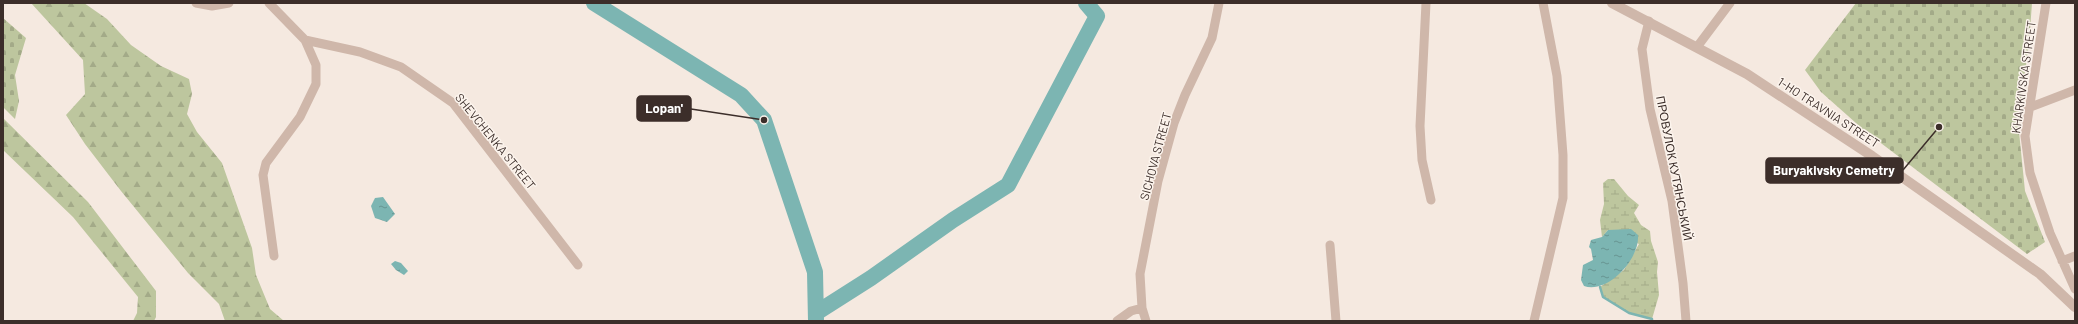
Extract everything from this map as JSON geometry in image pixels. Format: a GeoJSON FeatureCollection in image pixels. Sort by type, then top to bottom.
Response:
{"type":"FeatureCollection","features":[{"type":"Feature","properties":{"kind":"street"},"geometry":{"type":"LineString","coordinates":[[196,3],[212,6],[229,3]]}},
{"type":"Feature","properties":{"kind":"street"},"geometry":{"type":"LineString","coordinates":[[269,3],[305,40],[316,65],[316,84],[300,117],[266,163],[263,175],[274,256]]}},
{"type":"Feature","properties":{"kind":"street","name":"SICHOVA STREET"},"geometry":{"type":"LineString","coordinates":[[1146,321],[1142,308],[1140,274],[1158,181],[1174,123],[1182,102],[1212,38],[1219,3]]}},
{"type":"Feature","properties":{"kind":"street"},"geometry":{"type":"LineString","coordinates":[[1426,3],[1420,126],[1422,160],[1431,200]]}},
{"type":"Feature","properties":{"kind":"street"},"geometry":{"type":"LineString","coordinates":[[1534,321],[1564,198],[1557,76],[1543,3]]}},
{"type":"Feature","properties":{"kind":"street","name":"1-HO TRAVNIA STREET"},"geometry":{"type":"LineString","coordinates":[[1612,3],[1649,21],[1747,74],[1872,156],[2040,274],[2075,307]]}},
{"type":"Feature","properties":{"kind":"street"},"geometry":{"type":"LineString","coordinates":[[1697,47],[1730,3]]}},
{"type":"Feature","properties":{"kind":"street","name":"KHARKIVSKA STREET"},"geometry":{"type":"LineString","coordinates":[[2046,3],[2028,108],[2025,136],[2030,173],[2050,233],[2075,289]]}},
{"type":"Feature","properties":{"kind":"street","name":"ПРОВУЛОК КУТЯНСЬКИЙ"},"geometry":{"type":"LineString","coordinates":[[1649,21],[1642,49],[1650,109],[1672,201],[1683,283],[1686,321]]}},
{"type":"Feature","properties":{"kind":"street","name":"SHEVCHENKA STREET"},"geometry":{"type":"LineString","coordinates":[[305,40],[360,52],[401,67],[453,103],[578,265]]}},
{"type":"Feature","properties":{"kind":"street"},"geometry":{"type":"LineString","coordinates":[[2028,108],[2075,90]]}},
{"type":"Feature","properties":{"kind":"street"},"geometry":{"type":"LineString","coordinates":[[1330,245],[1336,321]]}},
{"type":"Feature","properties":{"kind":"street"},"geometry":{"type":"LineString","coordinates":[[2062,261],[2075,256]]}},
{"type":"Feature","properties":{"kind":"street"},"geometry":{"type":"LineString","coordinates":[[1117,321],[1131,311],[1142,308]]}},
{"type":"Feature","properties":{"kind":"green space"},"geometry":{"type":"Polygon","coordinates":[[[31,3],[84,3],[107,19],[131,45],[161,66],[189,79],[192,94],[187,114],[197,132],[222,163],[252,248],[256,275],[270,309],[284,321],[225,321],[219,304],[188,273],[121,191],[85,144],[66,115],[85,94],[83,60],[31,3]]]}},
{"type":"Feature","properties":{"kind":"green space"},"geometry":{"type":"Polygon","coordinates":[[[1856,3],[2032,3],[2029,44],[2018,122],[2025,191],[2045,242],[2027,254],[1865,131],[1821,92],[1805,70],[1856,3]]]}},
{"type":"Feature","properties":{"kind":"green space"},"geometry":{"type":"Polygon","coordinates":[[[3,18],[26,38],[15,75],[19,101],[15,119],[3,107],[3,18]]]}},
{"type":"Feature","properties":{"kind":"green space"},"geometry":{"type":"Polygon","coordinates":[[[3,118],[88,202],[156,291],[156,317],[154,321],[133,321],[137,313],[138,297],[73,217],[3,150],[3,118]]]}},
{"type":"Feature","properties":{"kind":"green space"},"geometry":{"type":"Polygon","coordinates":[[[1608,179],[1614,179],[1628,196],[1639,205],[1634,213],[1641,225],[1650,231],[1651,241],[1658,262],[1657,272],[1659,295],[1652,319],[1629,313],[1603,297],[1600,287],[1624,270],[1639,244],[1608,230],[1602,237],[1600,220],[1604,204],[1603,183],[1608,179]]]}},
{"type":"Feature","properties":{"kind":"water"},"geometry":{"type":"Polygon","coordinates":[[[383,197],[395,214],[387,222],[375,218],[371,206],[375,198],[383,197]]]}},
{"type":"Feature","properties":{"kind":"water"},"geometry":{"type":"Polygon","coordinates":[[[1631,229],[1638,235],[1634,254],[1628,264],[1612,280],[1603,285],[1593,287],[1584,286],[1581,280],[1583,265],[1593,260],[1591,249],[1589,247],[1591,240],[1602,237],[1608,230],[1631,229]]]}},
{"type":"Feature","properties":{"kind":"water"},"geometry":{"type":"Polygon","coordinates":[[[395,261],[401,263],[408,271],[404,275],[396,270],[391,264],[395,261]]]}},
{"type":"Feature","properties":{"kind":"waterway"},"geometry":{"type":"LineString","coordinates":[[594,3],[741,95],[764,120],[815,272],[816,321]]}},
{"type":"Feature","properties":{"kind":"waterway"},"geometry":{"type":"LineString","coordinates":[[816,313],[871,278],[953,220],[1008,185],[1097,16],[1086,3]]}},
{"type":"Feature","properties":{"kind":"waterway"},"geometry":{"type":"LineString","coordinates":[[1600,287],[1603,297],[1629,313],[1652,319],[1652,321]]}},
{"type":"Feature","properties":{"kind":"place","name":"Lopan'"},"geometry":{"type":"Point","coordinates":[764,120]}},
{"type":"Feature","properties":{"kind":"place","name":"Buryakivsky Cemetry"},"geometry":{"type":"Point","coordinates":[1939,127]}}]}
